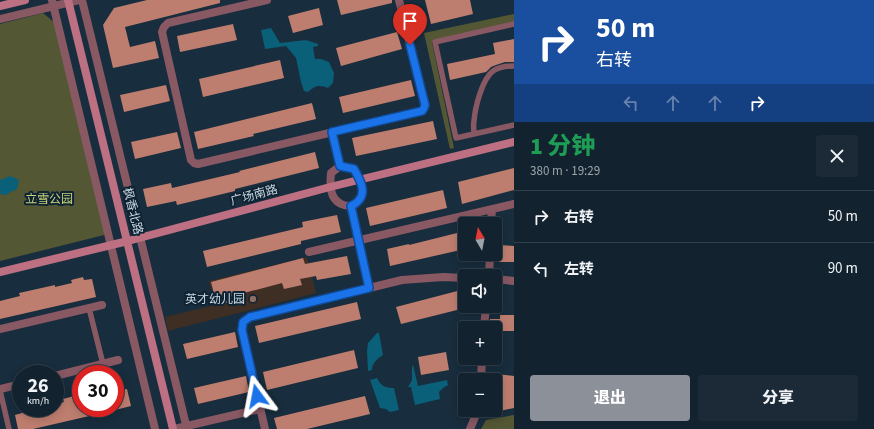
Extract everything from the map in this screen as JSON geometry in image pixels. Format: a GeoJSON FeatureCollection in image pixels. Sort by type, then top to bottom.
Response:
{"type":"FeatureCollection","features":[{"type":"Feature","properties":{"kind":"street"},"geometry":{"type":"LineString","coordinates":[[0,6],[25,0]]}},
{"type":"Feature","properties":{"kind":"street"},"geometry":{"type":"LineString","coordinates":[[0,19],[52,3],[81,0],[187,428]]}},
{"type":"Feature","properties":{"kind":"street"},"geometry":{"type":"LineString","coordinates":[[265,0],[168,23],[164,27],[162,32],[191,160],[194,163],[198,164],[422,111],[425,105],[399,0]]}},
{"type":"Feature","properties":{"kind":"street","name":"枫香北路"},"geometry":{"type":"LineString","coordinates":[[68,1],[174,429]]}},
{"type":"Feature","properties":{"kind":"street"},"geometry":{"type":"LineString","coordinates":[[52,3],[156,429]]}},
{"type":"Feature","properties":{"kind":"street"},"geometry":{"type":"LineString","coordinates":[[332,132],[340,166]]}},
{"type":"Feature","properties":{"kind":"street","name":"广场南路"},"geometry":{"type":"LineString","coordinates":[[0,272],[140,238],[330,187],[514,142]]}},
{"type":"Feature","properties":{"kind":"street"},"geometry":{"type":"LineString","coordinates":[[340,166],[354,169],[360,180],[362,192],[360,200],[351,206],[340,204],[333,197],[330,187],[331,174],[340,166]]}},
{"type":"Feature","properties":{"kind":"street"},"geometry":{"type":"LineString","coordinates":[[310,252],[514,204]]}},
{"type":"Feature","properties":{"kind":"street"},"geometry":{"type":"LineString","coordinates":[[351,206],[369,288]]}},
{"type":"Feature","properties":{"kind":"street"},"geometry":{"type":"LineString","coordinates":[[491,217],[492,209]]}},
{"type":"Feature","properties":{"kind":"street"},"geometry":{"type":"LineString","coordinates":[[265,429],[242,330],[243,322],[250,317],[402,280],[443,277],[458,278]]}},
{"type":"Feature","properties":{"kind":"street"},"geometry":{"type":"LineString","coordinates":[[502,280],[514,281]]}},
{"type":"Feature","properties":{"kind":"street"},"geometry":{"type":"LineString","coordinates":[[0,329],[102,305]]}},
{"type":"Feature","properties":{"kind":"street"},"geometry":{"type":"LineString","coordinates":[[64,374],[118,360]]}},
{"type":"Feature","properties":{"kind":"street"},"geometry":{"type":"LineString","coordinates":[[0,390],[12,387]]}},
{"type":"Feature","properties":{"kind":"street"},"geometry":{"type":"LineString","coordinates":[[174,429],[187,428],[260,409]]}},
{"type":"Feature","properties":{"kind":"street"},"geometry":{"type":"LineString","coordinates":[[470,429],[475,417]]}},
{"type":"Feature","properties":{"kind":"lane"},"geometry":{"type":"LineString","coordinates":[[514,24],[435,42],[456,138],[514,125]]}},
{"type":"Feature","properties":{"kind":"lane"},"geometry":{"type":"LineString","coordinates":[[474,134],[474,121],[485,79],[493,70],[505,66],[514,66]]}},
{"type":"Feature","properties":{"kind":"lane"},"geometry":{"type":"LineString","coordinates":[[89,308],[103,364]]}},
{"type":"Feature","properties":{"kind":"lane"},"geometry":{"type":"LineString","coordinates":[[0,390],[9,429]]}},
{"type":"Feature","properties":{"kind":"shaded area","name":"英才幼儿园"},"geometry":{"type":"Polygon","coordinates":[[[307,257],[316,293],[168,331],[165,317],[215,305],[209,281],[307,257]]]}},
{"type":"Feature","properties":{"kind":"green space","name":"立雪公园"},"geometry":{"type":"Polygon","coordinates":[[[43,13],[55,23],[108,234],[0,261],[0,24],[43,13]]]}},
{"type":"Feature","properties":{"kind":"green space"},"geometry":{"type":"Polygon","coordinates":[[[514,14],[514,24],[432,42],[454,148],[450,149],[424,33],[514,14]]]}},
{"type":"Feature","properties":{"kind":"green space"},"geometry":{"type":"Polygon","coordinates":[[[514,415],[514,429],[481,429],[486,420],[514,415]]]}},
{"type":"Feature","properties":{"kind":"water"},"geometry":{"type":"Polygon","coordinates":[[[271,28],[280,43],[306,40],[318,44],[318,46],[313,47],[315,59],[321,59],[329,62],[334,73],[333,83],[328,88],[318,86],[308,92],[304,91],[296,58],[286,46],[265,49],[261,30],[271,28]]]}},
{"type":"Feature","properties":{"kind":"water"},"geometry":{"type":"Polygon","coordinates":[[[10,176],[19,180],[17,189],[5,195],[0,194],[0,180],[10,176]]]}},
{"type":"Feature","properties":{"kind":"water"},"geometry":{"type":"Polygon","coordinates":[[[377,333],[379,333],[383,355],[375,361],[372,370],[368,371],[368,343],[377,333]]]}},
{"type":"Feature","properties":{"kind":"water"},"geometry":{"type":"Polygon","coordinates":[[[413,365],[418,386],[447,380],[448,385],[439,392],[440,399],[415,405],[411,387],[408,387],[412,380],[413,365]]]}},
{"type":"Feature","properties":{"kind":"water"},"geometry":{"type":"Polygon","coordinates":[[[377,378],[384,386],[394,388],[399,410],[390,412],[386,409],[380,408],[370,380],[377,378]]]}},
{"type":"Feature","properties":{"kind":"building"},"geometry":{"type":"Polygon","coordinates":[[[147,0],[220,0],[220,3],[125,27],[130,47],[155,41],[159,58],[113,68],[103,25],[114,8],[147,0]]]}},
{"type":"Feature","properties":{"kind":"building"},"geometry":{"type":"Polygon","coordinates":[[[337,0],[392,0],[392,3],[341,15],[337,0]]]}},
{"type":"Feature","properties":{"kind":"building"},"geometry":{"type":"Polygon","coordinates":[[[425,0],[470,0],[473,14],[431,24],[425,0]]]}},
{"type":"Feature","properties":{"kind":"building"},"geometry":{"type":"Polygon","coordinates":[[[319,8],[323,25],[293,33],[288,16],[319,8]]]}},
{"type":"Feature","properties":{"kind":"building"},"geometry":{"type":"Polygon","coordinates":[[[233,24],[237,40],[180,52],[177,36],[233,24]]]}},
{"type":"Feature","properties":{"kind":"building"},"geometry":{"type":"Polygon","coordinates":[[[397,32],[402,49],[341,66],[336,48],[397,32]]]}},
{"type":"Feature","properties":{"kind":"building"},"geometry":{"type":"Polygon","coordinates":[[[514,39],[514,62],[505,62],[491,67],[486,72],[450,80],[447,64],[495,54],[493,43],[514,39]]]}},
{"type":"Feature","properties":{"kind":"building"},"geometry":{"type":"Polygon","coordinates":[[[280,60],[284,78],[203,97],[199,79],[280,60]]]}},
{"type":"Feature","properties":{"kind":"building"},"geometry":{"type":"Polygon","coordinates":[[[411,80],[415,96],[343,113],[339,97],[411,80]]]}},
{"type":"Feature","properties":{"kind":"building"},"geometry":{"type":"Polygon","coordinates":[[[166,85],[170,101],[124,112],[120,95],[166,85]]]}},
{"type":"Feature","properties":{"kind":"building"},"geometry":{"type":"Polygon","coordinates":[[[312,103],[316,119],[198,149],[194,132],[312,103]]]}},
{"type":"Feature","properties":{"kind":"building"},"geometry":{"type":"Polygon","coordinates":[[[433,121],[437,139],[356,156],[352,138],[433,121]]]}},
{"type":"Feature","properties":{"kind":"building"},"geometry":{"type":"Polygon","coordinates":[[[177,132],[181,148],[135,159],[131,142],[177,132]]]}},
{"type":"Feature","properties":{"kind":"building"},"geometry":{"type":"Polygon","coordinates":[[[315,152],[319,168],[177,205],[176,201],[147,207],[143,189],[171,183],[172,188],[315,152]]]}},
{"type":"Feature","properties":{"kind":"building"},"geometry":{"type":"Polygon","coordinates":[[[514,168],[514,190],[462,204],[458,182],[514,168]]]}},
{"type":"Feature","properties":{"kind":"building"},"geometry":{"type":"Polygon","coordinates":[[[443,190],[447,208],[370,226],[366,208],[443,190]]]}},
{"type":"Feature","properties":{"kind":"building"},"geometry":{"type":"Polygon","coordinates":[[[337,215],[341,232],[301,241],[301,244],[207,267],[203,251],[303,227],[302,222],[337,215]]]}},
{"type":"Feature","properties":{"kind":"building"},"geometry":{"type":"Polygon","coordinates":[[[458,233],[458,251],[390,266],[387,249],[458,233]]]}},
{"type":"Feature","properties":{"kind":"building"},"geometry":{"type":"Polygon","coordinates":[[[502,245],[514,246],[514,262],[499,262],[502,261],[502,245]]]}},
{"type":"Feature","properties":{"kind":"building"},"geometry":{"type":"Polygon","coordinates":[[[347,256],[351,274],[317,280],[316,276],[300,279],[302,285],[284,289],[282,283],[229,297],[230,302],[217,305],[211,282],[303,258],[305,264],[347,256]]]}},
{"type":"Feature","properties":{"kind":"building"},"geometry":{"type":"Polygon","coordinates":[[[83,277],[84,280],[92,279],[96,297],[0,319],[0,301],[20,296],[19,293],[72,283],[71,280],[83,277]]]}},
{"type":"Feature","properties":{"kind":"building"},"geometry":{"type":"Polygon","coordinates":[[[458,291],[458,310],[401,324],[396,307],[458,291]]]}},
{"type":"Feature","properties":{"kind":"building"},"geometry":{"type":"Polygon","coordinates":[[[357,302],[361,319],[259,343],[255,326],[357,302]]]}},
{"type":"Feature","properties":{"kind":"building"},"geometry":{"type":"Polygon","coordinates":[[[500,315],[514,315],[514,331],[502,331],[502,321],[490,321],[490,319],[500,319],[500,315]]]}},
{"type":"Feature","properties":{"kind":"building"},"geometry":{"type":"Polygon","coordinates":[[[235,332],[238,347],[187,359],[183,344],[235,332]]]}},
{"type":"Feature","properties":{"kind":"building"},"geometry":{"type":"Polygon","coordinates":[[[354,350],[358,368],[267,390],[263,372],[354,350]]]}},
{"type":"Feature","properties":{"kind":"building"},"geometry":{"type":"Polygon","coordinates":[[[446,352],[449,370],[421,375],[418,357],[446,352]]]}},
{"type":"Feature","properties":{"kind":"building"},"geometry":{"type":"Polygon","coordinates":[[[502,375],[514,376],[514,408],[502,411],[502,375]]]}},
{"type":"Feature","properties":{"kind":"building"},"geometry":{"type":"Polygon","coordinates":[[[246,376],[249,392],[198,404],[194,388],[246,376]]]}},
{"type":"Feature","properties":{"kind":"building"},"geometry":{"type":"Polygon","coordinates":[[[127,389],[131,406],[124,408],[124,390],[127,389]]]}},
{"type":"Feature","properties":{"kind":"building"},"geometry":{"type":"Polygon","coordinates":[[[365,396],[370,414],[307,429],[277,429],[274,418],[365,396]]]}},
{"type":"Feature","properties":{"kind":"building"},"geometry":{"type":"Polygon","coordinates":[[[72,397],[72,417],[85,417],[33,429],[18,429],[15,417],[64,417],[64,399],[72,397]]]}},
{"type":"Feature","properties":{"kind":"place","name":"英才幼儿园"},"geometry":{"type":"Point","coordinates":[253,299]}},
{"type":"Feature","properties":{"kind":"route"},"geometry":{"type":"LineString","coordinates":[[257,396],[242,330],[243,322],[250,317],[369,288],[351,206],[360,200],[362,192],[360,180],[354,169],[340,166],[332,132],[422,111],[425,105],[410,45]]}}]}
